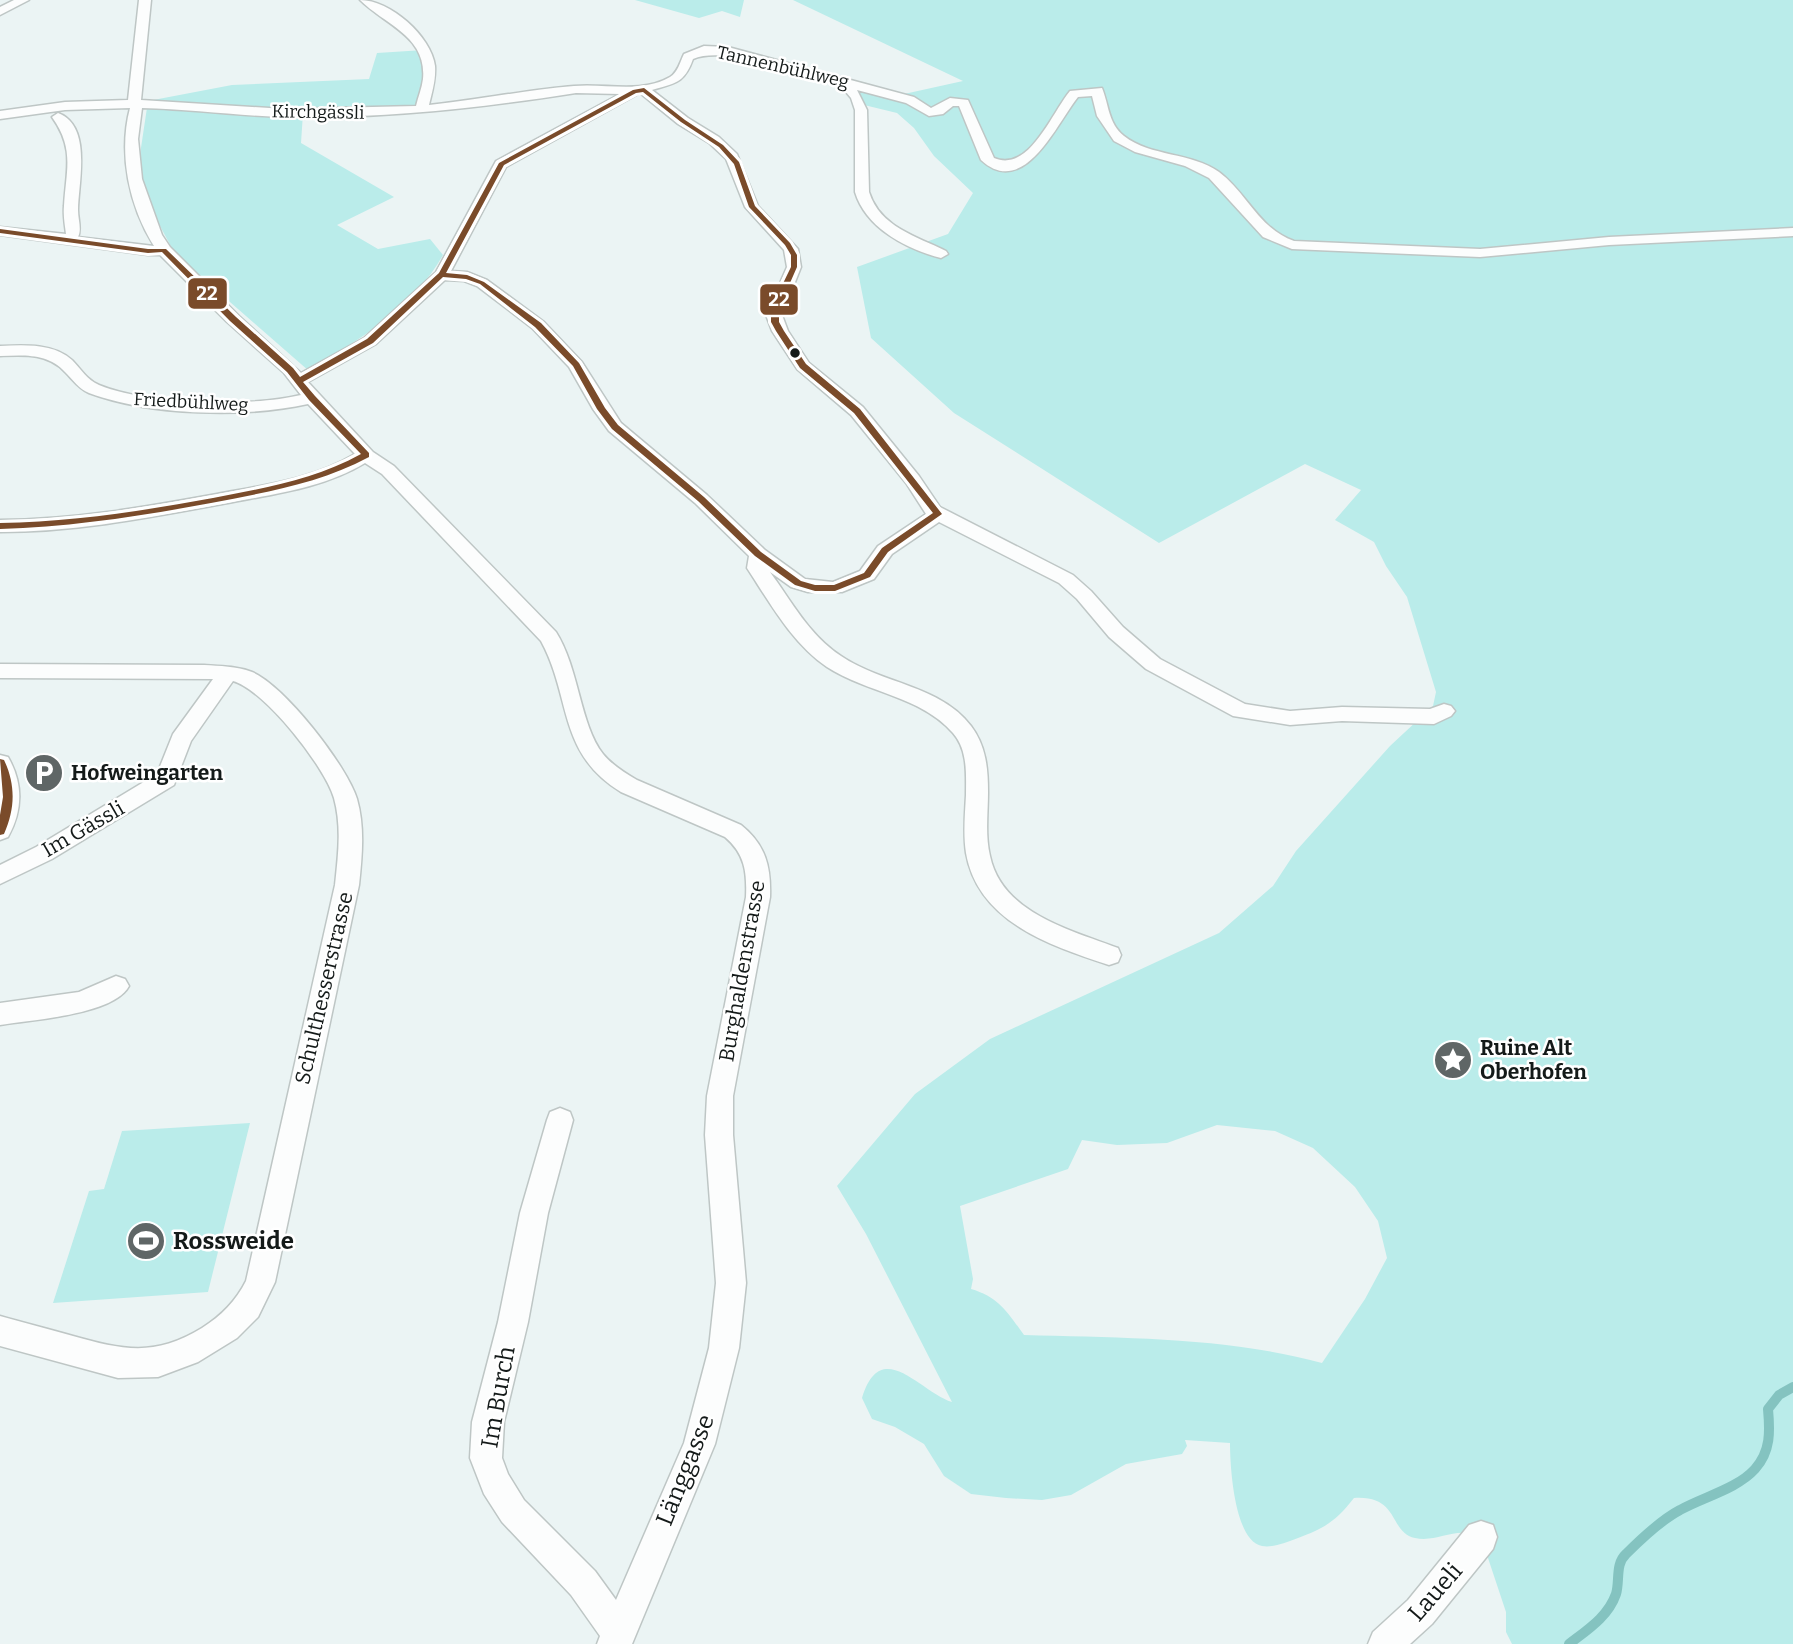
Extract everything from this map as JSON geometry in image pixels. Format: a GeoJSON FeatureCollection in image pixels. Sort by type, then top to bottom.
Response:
{"type":"FeatureCollection","features":[{"type":"Feature","properties":{"kind":"street"},"geometry":{"type":"LineString","coordinates":[[0,12],[23,0]]}},
{"type":"Feature","properties":{"kind":"street","name":"Burghaldenstrasse"},"geometry":{"type":"LineString","coordinates":[[145,0],[130,144],[135,181],[144,209],[164,250],[299,381],[366,455],[388,470],[549,636],[563,665],[587,746],[604,769],[629,786],[733,831],[750,849],[759,869],[758,897],[720,1096],[719,1135],[731,1289]]}},
{"type":"Feature","properties":{"kind":"street"},"geometry":{"type":"LineString","coordinates":[[366,0],[404,26],[424,50],[429,78],[422,109]]}},
{"type":"Feature","properties":{"kind":"street","name":"Tannenbühlweg"},"geometry":{"type":"LineString","coordinates":[[639,90],[674,80],[682,72],[690,55],[714,49],[728,51],[895,96],[914,102],[929,112],[938,111],[950,102],[964,103],[988,160],[1009,166],[1023,163],[1033,153],[1060,110],[1074,94],[1098,91],[1098,106],[1122,140],[1205,169],[1230,190],[1265,233],[1276,240],[1292,244],[1480,253],[1609,242],[1793,232]]}},
{"type":"Feature","properties":{"kind":"street"},"geometry":{"type":"LineString","coordinates":[[844,81],[860,104],[862,192],[872,215],[894,231],[941,254]]}},
{"type":"Feature","properties":{"kind":"street","name":"Kirchgässli"},"geometry":{"type":"LineString","coordinates":[[0,115],[65,106],[135,104],[187,104],[285,113],[383,113],[480,104],[576,89],[639,90]]}},
{"type":"Feature","properties":{"kind":"street"},"geometry":{"type":"LineString","coordinates":[[299,381],[370,341],[441,275],[500,164],[639,90],[714,140],[737,163],[752,207],[788,244],[794,255],[794,267],[775,308],[775,322],[780,331],[803,366],[857,411],[938,514],[1066,579],[1135,650],[1173,677],[1248,714],[1283,718],[1373,714],[1434,717],[1444,712]]}},
{"type":"Feature","properties":{"kind":"street"},"geometry":{"type":"LineString","coordinates":[[58,117],[70,135],[77,156],[70,210],[73,234],[69,240]]}},
{"type":"Feature","properties":{"kind":"street"},"geometry":{"type":"LineString","coordinates":[[0,231],[148,251],[164,250]]}},
{"type":"Feature","properties":{"kind":"street"},"geometry":{"type":"LineString","coordinates":[[441,275],[467,277],[482,283],[538,326],[576,365],[601,409],[615,427],[701,499],[758,554],[798,583],[815,588],[835,588],[867,575],[885,550],[938,514]]}},
{"type":"Feature","properties":{"kind":"street","name":"Friedbühlweg"},"geometry":{"type":"LineString","coordinates":[[0,351],[25,350],[53,356],[64,361],[79,380],[91,389],[130,400],[259,405],[289,404],[312,397]]}},
{"type":"Feature","properties":{"kind":"street"},"geometry":{"type":"LineString","coordinates":[[0,526],[44,527],[96,522],[289,485],[338,472],[366,455]]}},
{"type":"Feature","properties":{"kind":"street"},"geometry":{"type":"LineString","coordinates":[[0,516],[40,519],[45,522],[44,527]]}},
{"type":"Feature","properties":{"kind":"street"},"geometry":{"type":"LineString","coordinates":[[758,554],[755,558],[757,568],[770,584],[789,618],[811,643],[848,669],[935,707],[964,731],[977,759],[980,865],[990,889],[999,899],[1032,923],[1109,955]]}},
{"type":"Feature","properties":{"kind":"street","name":"Schulthesserstrasse"},"geometry":{"type":"LineString","coordinates":[[0,671],[242,676],[258,684],[335,774],[341,784],[351,829],[347,885],[260,1283],[253,1298],[239,1317],[223,1331],[169,1358],[147,1363],[130,1365],[104,1360],[0,1331]]}},
{"type":"Feature","properties":{"kind":"street","name":"Im Gässli"},"geometry":{"type":"LineString","coordinates":[[0,875],[58,844],[166,779],[181,738],[228,674]]}},
{"type":"Feature","properties":{"kind":"street"},"geometry":{"type":"LineString","coordinates":[[0,764],[9,792],[0,831]]}},
{"type":"Feature","properties":{"kind":"street"},"geometry":{"type":"LineString","coordinates":[[0,1014],[83,1002],[116,986]]}},
{"type":"Feature","properties":{"kind":"street","name":"Im Burch"},"geometry":{"type":"LineString","coordinates":[[560,1120],[534,1213],[513,1322],[488,1422],[486,1458],[495,1483],[513,1511],[583,1583],[617,1639]]}},
{"type":"Feature","properties":{"kind":"street","name":"Länggasse"},"geometry":{"type":"LineString","coordinates":[[617,1639],[699,1444],[724,1348],[731,1289]]}},
{"type":"Feature","properties":{"kind":"street","name":"Laueli"},"geometry":{"type":"LineString","coordinates":[[1385,1644],[1420,1612],[1481,1537]]}},
{"type":"Feature","properties":{"kind":"shaded area"},"geometry":{"type":"Polygon","coordinates":[[[635,0],[744,0],[740,17],[722,11],[699,18],[635,0]]]}},
{"type":"Feature","properties":{"kind":"shaded area"},"geometry":{"type":"Polygon","coordinates":[[[793,0],[1793,0],[1793,1644],[1512,1644],[1506,1632],[1506,1612],[1481,1537],[1455,1533],[1432,1538],[1415,1538],[1401,1529],[1387,1508],[1379,1502],[1354,1498],[1323,1527],[1280,1544],[1262,1546],[1253,1541],[1245,1531],[1240,1517],[1233,1484],[1230,1443],[1185,1440],[1187,1446],[1182,1454],[1126,1464],[1071,1495],[1042,1500],[1006,1498],[971,1494],[944,1476],[924,1444],[895,1427],[872,1419],[862,1398],[870,1380],[880,1371],[891,1369],[903,1373],[952,1402],[866,1234],[837,1186],[915,1094],[990,1039],[1219,933],[1273,886],[1296,851],[1390,746],[1433,706],[1436,692],[1407,597],[1374,542],[1335,520],[1361,490],[1305,464],[1159,543],[954,413],[871,338],[857,267],[948,234],[973,193],[934,156],[914,128],[897,113],[860,104],[851,88],[895,96],[963,81],[793,0]],[[1217,1125],[1167,1143],[1117,1145],[1082,1140],[1068,1169],[960,1206],[973,1279],[971,1289],[996,1301],[1024,1335],[1174,1340],[1249,1348],[1322,1363],[1365,1299],[1387,1258],[1378,1221],[1355,1187],[1313,1148],[1275,1131],[1217,1125]]]}},
{"type":"Feature","properties":{"kind":"shaded area"},"geometry":{"type":"Polygon","coordinates":[[[424,50],[428,59],[422,109],[303,113],[301,143],[394,197],[337,225],[378,249],[430,239],[443,255],[417,291],[384,321],[309,371],[175,254],[136,181],[148,101],[232,85],[369,79],[377,53],[424,50]]]}},
{"type":"Feature","properties":{"kind":"shaded area","name":"Rossweide"},"geometry":{"type":"Polygon","coordinates":[[[250,1123],[208,1292],[53,1303],[89,1191],[104,1189],[122,1131],[250,1123]]]}},
{"type":"Feature","properties":{"kind":"waterway"},"geometry":{"type":"LineString","coordinates":[[1569,1644],[1608,1610],[1616,1594],[1620,1563],[1638,1542],[1673,1514],[1739,1482],[1755,1469],[1767,1448],[1768,1409],[1779,1395],[1793,1387]]}},
{"type":"Feature","properties":{"kind":"transit line","name":"22"},"geometry":{"type":"LineString","coordinates":[[644,90],[683,121],[721,146],[737,163],[752,207],[788,244],[794,255],[794,267],[775,308],[775,322],[780,331],[803,366],[857,411],[938,514]]}},
{"type":"Feature","properties":{"kind":"transit line","name":"22"},"geometry":{"type":"LineString","coordinates":[[299,381],[370,341],[442,274],[501,164],[635,91],[644,90]]}},
{"type":"Feature","properties":{"kind":"transit line","name":"22"},"geometry":{"type":"LineString","coordinates":[[0,231],[148,251],[164,250],[233,319],[290,370],[312,398],[366,455]]}},
{"type":"Feature","properties":{"kind":"transit line","name":"22"},"geometry":{"type":"LineString","coordinates":[[441,275],[467,277],[482,283],[538,325],[576,365],[601,409],[615,427],[701,499],[758,554],[798,583],[815,588],[835,588],[867,575],[885,550],[938,514]]}},
{"type":"Feature","properties":{"kind":"transit line","name":"22"},"geometry":{"type":"LineString","coordinates":[[0,526],[109,518],[257,492],[313,479],[366,455]]}},
{"type":"Feature","properties":{"kind":"transit line","name":"22"},"geometry":{"type":"LineString","coordinates":[[0,763],[8,789],[0,831]]}},
{"type":"Feature","properties":{"kind":"place","name":"Hofweingarten"},"geometry":{"type":"Point","coordinates":[44,773]}},
{"type":"Feature","properties":{"kind":"place","name":"Ruine Alt Oberhofen"},"geometry":{"type":"Point","coordinates":[1453,1060]}},
{"type":"Feature","properties":{"kind":"place","name":"Rossweide"},"geometry":{"type":"Point","coordinates":[146,1241]}}]}
